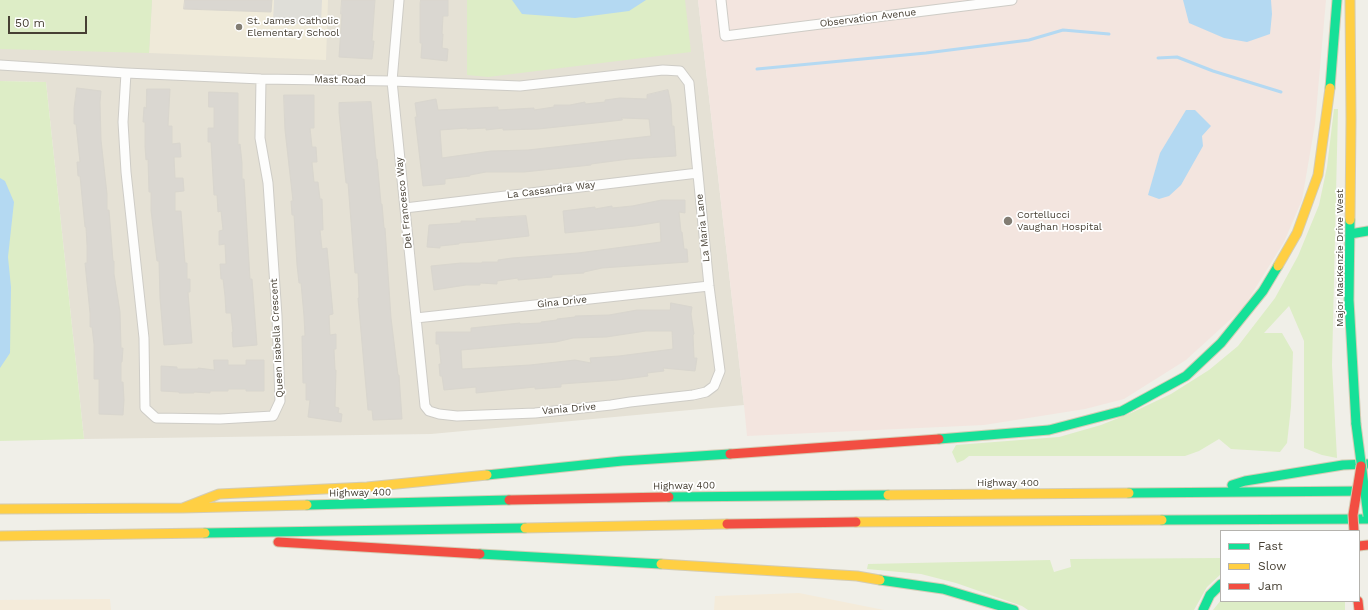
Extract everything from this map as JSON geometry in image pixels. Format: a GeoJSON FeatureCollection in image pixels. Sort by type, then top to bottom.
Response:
{"type":"FeatureCollection","features":[{"type":"Feature","properties":{"kind":"main road"},"geometry":{"type":"LineString","coordinates":[[183,508],[219,494],[367,487],[622,461],[863,445],[1049,430],[1122,411],[1186,376],[1221,343],[1263,291],[1298,233],[1318,175],[1330,88],[1336,0]]}},
{"type":"Feature","properties":{"kind":"main road","name":"Major MacKenzie Drive West"},"geometry":{"type":"LineString","coordinates":[[1350,0],[1351,119],[1349,300],[1356,424],[1364,465],[1368,516]]}},
{"type":"Feature","properties":{"kind":"main road"},"geometry":{"type":"LineString","coordinates":[[1350,234],[1368,230]]}},
{"type":"Feature","properties":{"kind":"main road"},"geometry":{"type":"LineString","coordinates":[[1210,492],[1245,481],[1343,465],[1364,465],[1353,515],[1354,530]]}},
{"type":"Feature","properties":{"kind":"main road","name":"Highway 400"},"geometry":{"type":"LineString","coordinates":[[0,509],[183,508],[700,496],[1368,491]]}},
{"type":"Feature","properties":{"kind":"main road"},"geometry":{"type":"LineString","coordinates":[[0,536],[943,521],[1368,519]]}},
{"type":"Feature","properties":{"kind":"main road"},"geometry":{"type":"LineString","coordinates":[[227,533],[265,542],[857,576],[943,589],[1014,610]]}},
{"type":"Feature","properties":{"kind":"main road"},"geometry":{"type":"LineString","coordinates":[[1203,610],[1210,595],[1220,585]]}},
{"type":"Feature","properties":{"kind":"street","name":"Del Francesco Way"},"geometry":{"type":"LineString","coordinates":[[399,0],[392,81],[425,406]]}},
{"type":"Feature","properties":{"kind":"street","name":"Observation Avenue"},"geometry":{"type":"LineString","coordinates":[[721,0],[724,36],[1012,0]]}},
{"type":"Feature","properties":{"kind":"street","name":"Mast Road"},"geometry":{"type":"LineString","coordinates":[[0,65],[126,73],[261,79],[392,81],[520,86],[663,70],[680,71]]}},
{"type":"Feature","properties":{"kind":"street","name":"La Maria Lane"},"geometry":{"type":"LineString","coordinates":[[680,71],[689,83],[709,286],[720,371],[714,386]]}},
{"type":"Feature","properties":{"kind":"street","name":"Queen Isabella Crescent"},"geometry":{"type":"LineString","coordinates":[[126,73],[123,122],[126,172],[144,338],[144,408],[156,418],[220,419],[273,416],[280,402],[277,316],[268,183],[260,138],[261,79]]}},
{"type":"Feature","properties":{"kind":"street","name":"La Cassandra Way"},"geometry":{"type":"LineString","coordinates":[[405,208],[698,173]]}},
{"type":"Feature","properties":{"kind":"street","name":"Gina Drive"},"geometry":{"type":"LineString","coordinates":[[416,318],[709,286]]}},
{"type":"Feature","properties":{"kind":"street","name":"Vania Drive"},"geometry":{"type":"LineString","coordinates":[[425,406],[429,411],[457,416],[535,413],[693,395],[706,392],[714,386]]}},
{"type":"Feature","properties":{"kind":"shaded area"},"geometry":{"type":"Polygon","coordinates":[[[0,0],[698,0],[744,405],[431,434],[84,439],[46,82],[0,81],[0,0]]]}},
{"type":"Feature","properties":{"kind":"shaded area","name":"St. James Catholic Elementary School"},"geometry":{"type":"Polygon","coordinates":[[[152,0],[328,0],[326,60],[149,53],[152,0]]]}},
{"type":"Feature","properties":{"kind":"shaded area"},"geometry":{"type":"Polygon","coordinates":[[[274,0],[322,0],[321,25],[273,23],[274,0]]]}},
{"type":"Feature","properties":{"kind":"shaded area","name":"Cortellucci Vaughan Hospital"},"geometry":{"type":"Polygon","coordinates":[[[698,0],[1326,0],[1315,124],[1302,200],[1284,242],[1243,308],[1186,360],[1124,399],[1085,409],[984,425],[747,436],[698,0]]]}},
{"type":"Feature","properties":{"kind":"shaded area"},"geometry":{"type":"Polygon","coordinates":[[[799,593],[884,610],[714,610],[715,596],[799,593]]]}},
{"type":"Feature","properties":{"kind":"shaded area"},"geometry":{"type":"Polygon","coordinates":[[[110,599],[111,610],[0,610],[0,600],[110,599]]]}},
{"type":"Feature","properties":{"kind":"green space"},"geometry":{"type":"Polygon","coordinates":[[[0,0],[152,0],[149,53],[0,49],[0,0]]]}},
{"type":"Feature","properties":{"kind":"green space"},"geometry":{"type":"Polygon","coordinates":[[[467,0],[685,0],[691,52],[488,77],[467,75],[467,0]]]}},
{"type":"Feature","properties":{"kind":"green space"},"geometry":{"type":"Polygon","coordinates":[[[0,81],[46,82],[84,439],[0,441],[0,81]]]}},
{"type":"Feature","properties":{"kind":"green space"},"geometry":{"type":"Polygon","coordinates":[[[1334,109],[1338,109],[1332,365],[1337,458],[1322,455],[1304,448],[1304,341],[1289,306],[1264,333],[1282,333],[1293,352],[1291,407],[1287,443],[1280,452],[1231,449],[1219,439],[1199,451],[1185,456],[969,456],[957,463],[952,452],[956,445],[1059,437],[1101,425],[1131,413],[1171,394],[1209,370],[1238,346],[1275,298],[1298,256],[1319,205],[1327,167],[1334,109]]]}},
{"type":"Feature","properties":{"kind":"green space"},"geometry":{"type":"Polygon","coordinates":[[[1220,558],[1220,575],[1207,587],[1194,610],[1028,610],[1022,606],[956,583],[921,574],[867,569],[868,564],[1050,560],[1054,572],[1071,567],[1070,559],[1220,558]]]}},
{"type":"Feature","properties":{"kind":"green space"},"geometry":{"type":"Polygon","coordinates":[[[1220,601],[1345,602],[1345,610],[1213,610],[1220,601]]]}},
{"type":"Feature","properties":{"kind":"water"},"geometry":{"type":"Polygon","coordinates":[[[512,0],[646,0],[629,11],[575,18],[522,14],[512,0]]]}},
{"type":"Feature","properties":{"kind":"water"},"geometry":{"type":"Polygon","coordinates":[[[1183,0],[1271,0],[1272,14],[1270,34],[1247,42],[1224,38],[1189,23],[1183,0]]]}},
{"type":"Feature","properties":{"kind":"water"},"geometry":{"type":"Polygon","coordinates":[[[1186,110],[1195,110],[1211,126],[1202,136],[1203,146],[1181,185],[1169,196],[1159,199],[1148,195],[1160,153],[1186,110]]]}},
{"type":"Feature","properties":{"kind":"water"},"geometry":{"type":"Polygon","coordinates":[[[0,178],[5,181],[14,202],[8,257],[11,287],[10,353],[0,368],[0,178]]]}},
{"type":"Feature","properties":{"kind":"building"},"geometry":{"type":"Polygon","coordinates":[[[185,0],[272,0],[271,12],[184,9],[185,0]]]}},
{"type":"Feature","properties":{"kind":"building"},"geometry":{"type":"Polygon","coordinates":[[[342,0],[375,0],[372,59],[339,57],[342,0]]]}},
{"type":"Feature","properties":{"kind":"building"},"geometry":{"type":"Polygon","coordinates":[[[421,0],[448,0],[448,16],[443,16],[442,34],[442,48],[448,49],[447,61],[421,58],[421,0]]]}},
{"type":"Feature","properties":{"kind":"building"},"geometry":{"type":"Polygon","coordinates":[[[77,88],[101,91],[101,140],[107,194],[107,210],[109,210],[114,261],[114,274],[120,312],[121,348],[123,348],[121,382],[123,382],[123,415],[99,414],[99,379],[94,379],[94,344],[92,327],[90,327],[85,263],[87,263],[86,227],[80,176],[78,176],[77,162],[80,162],[76,124],[74,124],[74,109],[77,88]]]}},
{"type":"Feature","properties":{"kind":"building"},"geometry":{"type":"Polygon","coordinates":[[[147,89],[170,89],[168,126],[172,126],[172,144],[180,143],[181,157],[174,157],[175,178],[183,178],[184,191],[175,192],[175,211],[181,211],[185,263],[187,263],[187,279],[190,279],[190,292],[188,292],[192,343],[164,345],[160,298],[159,261],[157,261],[151,210],[148,159],[146,160],[145,146],[145,122],[143,122],[144,107],[146,108],[147,89]]]}},
{"type":"Feature","properties":{"kind":"building"},"geometry":{"type":"Polygon","coordinates":[[[668,90],[671,104],[672,126],[674,126],[676,156],[629,159],[591,165],[524,172],[486,172],[470,176],[445,179],[445,184],[423,186],[415,117],[417,117],[415,103],[436,99],[438,110],[498,107],[498,110],[534,108],[534,110],[554,107],[554,105],[605,102],[605,100],[620,98],[647,99],[647,95],[668,90]],[[622,118],[622,120],[538,129],[503,130],[503,128],[486,130],[486,128],[467,128],[440,130],[442,158],[491,151],[528,150],[651,136],[649,119],[622,118]]]}},
{"type":"Feature","properties":{"kind":"building"},"geometry":{"type":"Polygon","coordinates":[[[209,92],[238,93],[238,145],[240,144],[242,179],[244,179],[250,279],[252,279],[257,345],[233,347],[231,313],[226,313],[220,264],[226,264],[225,244],[219,245],[219,231],[223,230],[221,211],[218,212],[217,195],[214,195],[211,142],[208,142],[208,128],[214,128],[214,107],[209,107],[209,92]]]}},
{"type":"Feature","properties":{"kind":"building"},"geometry":{"type":"Polygon","coordinates":[[[284,95],[314,95],[314,128],[310,128],[312,147],[316,147],[317,162],[312,162],[314,182],[318,182],[320,199],[322,199],[323,230],[320,230],[322,249],[327,248],[333,314],[329,315],[330,335],[336,334],[336,349],[334,349],[336,370],[335,407],[339,408],[338,413],[342,414],[341,422],[308,417],[310,400],[306,400],[306,383],[303,383],[302,336],[305,336],[304,316],[301,283],[299,283],[297,265],[294,215],[292,215],[291,201],[293,201],[285,130],[284,95]]]}},
{"type":"Feature","properties":{"kind":"building"},"geometry":{"type":"Polygon","coordinates":[[[371,102],[381,204],[385,228],[391,318],[399,375],[402,419],[373,420],[372,410],[368,410],[358,298],[358,273],[355,273],[348,183],[346,183],[339,103],[371,102]]]}},
{"type":"Feature","properties":{"kind":"building"},"geometry":{"type":"Polygon","coordinates":[[[662,200],[685,200],[685,213],[679,212],[684,249],[687,249],[688,262],[602,268],[584,273],[552,275],[552,277],[518,280],[518,278],[497,281],[497,284],[480,283],[480,285],[466,285],[434,290],[431,266],[461,263],[498,262],[498,260],[512,258],[578,253],[661,242],[660,222],[565,233],[563,211],[595,207],[595,209],[612,206],[612,208],[632,206],[662,200]]]}},
{"type":"Feature","properties":{"kind":"building"},"geometry":{"type":"Polygon","coordinates":[[[526,216],[529,236],[459,243],[440,246],[440,248],[427,247],[429,225],[461,223],[461,221],[477,221],[476,219],[526,216]]]}},
{"type":"Feature","properties":{"kind":"building"},"geometry":{"type":"Polygon","coordinates":[[[671,303],[692,307],[691,314],[694,334],[694,358],[697,358],[695,371],[663,368],[664,371],[647,373],[648,376],[618,380],[561,384],[561,387],[535,389],[535,387],[476,393],[476,387],[444,390],[442,376],[440,376],[439,364],[441,364],[439,344],[436,344],[436,332],[471,332],[471,328],[520,323],[541,323],[575,316],[609,315],[637,310],[670,310],[671,303]],[[646,331],[606,337],[573,338],[556,342],[461,350],[462,369],[530,365],[575,360],[591,363],[590,358],[673,349],[672,331],[646,331]]]}},
{"type":"Feature","properties":{"kind":"building"},"geometry":{"type":"Polygon","coordinates":[[[214,360],[228,360],[228,365],[246,365],[246,360],[264,360],[264,391],[228,389],[228,391],[210,391],[210,393],[179,393],[161,391],[161,366],[177,367],[177,369],[198,368],[214,370],[214,360]]]}},
{"type":"Feature","properties":{"kind":"waterway"},"geometry":{"type":"LineString","coordinates":[[757,69],[926,53],[1029,40],[1063,30],[1109,34]]}},
{"type":"Feature","properties":{"kind":"waterway"},"geometry":{"type":"LineString","coordinates":[[1158,58],[1177,57],[1213,71],[1281,92]]}},
{"type":"Feature","properties":{"kind":"traffic: fast"},"geometry":{"type":"LineString","coordinates":[[1330,88],[1337,0]]}},
{"type":"Feature","properties":{"kind":"traffic: fast"},"geometry":{"type":"LineString","coordinates":[[1350,220],[1349,300],[1356,424]]}},
{"type":"Feature","properties":{"kind":"traffic: fast"},"geometry":{"type":"LineString","coordinates":[[1350,234],[1368,231]]}},
{"type":"Feature","properties":{"kind":"traffic: fast"},"geometry":{"type":"LineString","coordinates":[[939,439],[1049,430],[1122,411],[1186,376],[1221,343],[1263,291],[1278,266]]}},
{"type":"Feature","properties":{"kind":"traffic: fast"},"geometry":{"type":"LineString","coordinates":[[1356,424],[1368,516]]}},
{"type":"Feature","properties":{"kind":"traffic: fast"},"geometry":{"type":"LineString","coordinates":[[487,475],[622,461],[730,454]]}},
{"type":"Feature","properties":{"kind":"traffic: fast"},"geometry":{"type":"LineString","coordinates":[[1232,485],[1245,481],[1343,465],[1368,464]]}},
{"type":"Feature","properties":{"kind":"traffic: fast"},"geometry":{"type":"LineString","coordinates":[[1129,493],[1368,491]]}},
{"type":"Feature","properties":{"kind":"traffic: fast"},"geometry":{"type":"LineString","coordinates":[[669,497],[888,495]]}},
{"type":"Feature","properties":{"kind":"traffic: fast"},"geometry":{"type":"LineString","coordinates":[[307,505],[509,500]]}},
{"type":"Feature","properties":{"kind":"traffic: fast"},"geometry":{"type":"LineString","coordinates":[[1162,520],[1368,519]]}},
{"type":"Feature","properties":{"kind":"traffic: fast"},"geometry":{"type":"LineString","coordinates":[[205,533],[525,528]]}},
{"type":"Feature","properties":{"kind":"traffic: fast"},"geometry":{"type":"LineString","coordinates":[[480,554],[661,564]]}},
{"type":"Feature","properties":{"kind":"traffic: fast"},"geometry":{"type":"LineString","coordinates":[[880,580],[943,589],[1014,610]]}},
{"type":"Feature","properties":{"kind":"traffic: fast"},"geometry":{"type":"LineString","coordinates":[[1203,610],[1210,595],[1220,585]]}},
{"type":"Feature","properties":{"kind":"traffic: slow"},"geometry":{"type":"LineString","coordinates":[[1350,0],[1350,220]]}},
{"type":"Feature","properties":{"kind":"traffic: slow"},"geometry":{"type":"LineString","coordinates":[[1278,266],[1297,233],[1318,175],[1330,88]]}},
{"type":"Feature","properties":{"kind":"traffic: slow"},"geometry":{"type":"LineString","coordinates":[[183,508],[219,494],[367,487],[487,475]]}},
{"type":"Feature","properties":{"kind":"traffic: slow"},"geometry":{"type":"LineString","coordinates":[[888,495],[1129,493]]}},
{"type":"Feature","properties":{"kind":"traffic: slow"},"geometry":{"type":"LineString","coordinates":[[0,509],[183,508],[307,505]]}},
{"type":"Feature","properties":{"kind":"traffic: slow"},"geometry":{"type":"LineString","coordinates":[[856,522],[1162,520]]}},
{"type":"Feature","properties":{"kind":"traffic: slow"},"geometry":{"type":"LineString","coordinates":[[525,528],[727,524]]}},
{"type":"Feature","properties":{"kind":"traffic: slow"},"geometry":{"type":"LineString","coordinates":[[0,536],[205,533]]}},
{"type":"Feature","properties":{"kind":"traffic: slow"},"geometry":{"type":"LineString","coordinates":[[661,564],[857,576],[880,580]]}},
{"type":"Feature","properties":{"kind":"traffic: jam"},"geometry":{"type":"LineString","coordinates":[[730,454],[939,439]]}},
{"type":"Feature","properties":{"kind":"traffic: jam"},"geometry":{"type":"LineString","coordinates":[[1354,530],[1353,515],[1361,466]]}},
{"type":"Feature","properties":{"kind":"traffic: jam"},"geometry":{"type":"LineString","coordinates":[[509,500],[669,497]]}},
{"type":"Feature","properties":{"kind":"traffic: jam"},"geometry":{"type":"LineString","coordinates":[[727,524],[856,522]]}},
{"type":"Feature","properties":{"kind":"traffic: jam"},"geometry":{"type":"LineString","coordinates":[[278,542],[480,554]]}},
{"type":"Feature","properties":{"kind":"traffic: jam"},"geometry":{"type":"LineString","coordinates":[[1360,546],[1368,545]]}},
{"type":"Feature","properties":{"kind":"traffic: jam"},"geometry":{"type":"LineString","coordinates":[[1358,602],[1359,610]]}},
{"type":"Feature","properties":{"kind":"place","name":"St. James Catholic Elementary School"},"geometry":{"type":"Point","coordinates":[239,27]}},
{"type":"Feature","properties":{"kind":"place","name":"Cortellucci Vaughan Hospital"},"geometry":{"type":"Point","coordinates":[1008,221]}}]}
